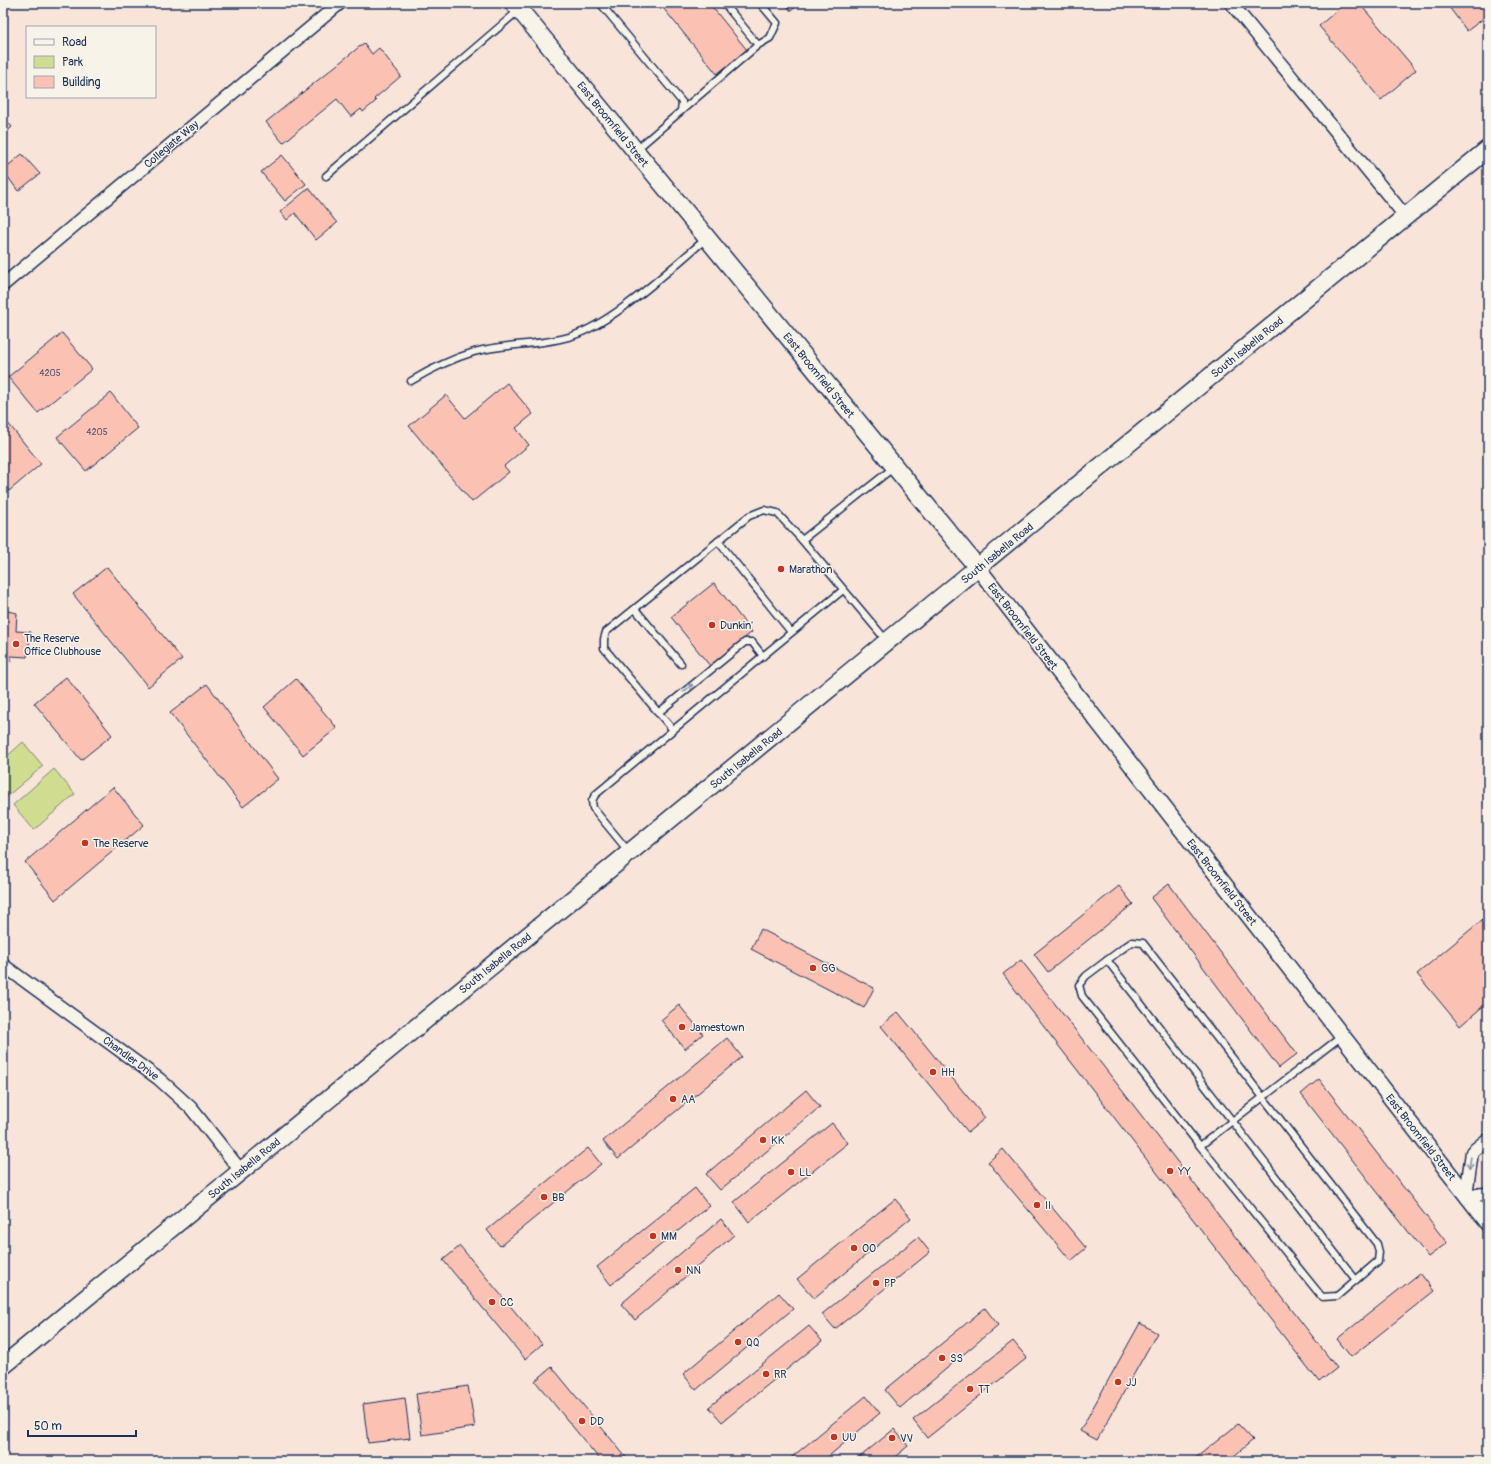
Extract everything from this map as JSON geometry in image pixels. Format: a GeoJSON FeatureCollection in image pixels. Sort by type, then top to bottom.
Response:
{"type":"FeatureCollection","features":[{"type":"Feature","properties":{"kind":"main road","name":"East Broomfield Street"},"geometry":{"type":"LineString","coordinates":[[517,7],[978,568]]}},
{"type":"Feature","properties":{"kind":"main road","name":"South Isabella Road"},"geometry":{"type":"LineString","coordinates":[[3,1366],[1488,149]]}},
{"type":"Feature","properties":{"kind":"street","name":"Collegiate Way"},"geometry":{"type":"LineString","coordinates":[[3,285],[340,3]]}},
{"type":"Feature","properties":{"kind":"street"},"geometry":{"type":"LineString","coordinates":[[1231,3],[1406,217]]}},
{"type":"Feature","properties":{"kind":"street","name":"East Broomfield Street"},"geometry":{"type":"LineString","coordinates":[[978,568],[1488,1223]]}},
{"type":"Feature","properties":{"kind":"street","name":"Chandler Drive"},"geometry":{"type":"LineString","coordinates":[[3,965],[160,1079],[190,1108],[241,1171]]}},
{"type":"Feature","properties":{"kind":"street"},"geometry":{"type":"LineString","coordinates":[[1488,1139],[1472,1152],[1466,1195],[1488,1194]]}},
{"type":"Feature","properties":{"kind":"lane"},"geometry":{"type":"LineString","coordinates":[[600,3],[682,102],[681,110]]}},
{"type":"Feature","properties":{"kind":"lane"},"geometry":{"type":"LineString","coordinates":[[724,3],[758,45]]}},
{"type":"Feature","properties":{"kind":"lane"},"geometry":{"type":"LineString","coordinates":[[635,151],[758,45],[770,38],[777,23],[760,3]]}},
{"type":"Feature","properties":{"kind":"lane"},"geometry":{"type":"LineString","coordinates":[[326,176],[517,7]]}},
{"type":"Feature","properties":{"kind":"lane"},"geometry":{"type":"LineString","coordinates":[[411,381],[438,365],[475,352],[572,336],[594,327],[627,304],[707,238]]}},
{"type":"Feature","properties":{"kind":"lane"},"geometry":{"type":"LineString","coordinates":[[802,540],[894,467]]}},
{"type":"Feature","properties":{"kind":"lane"},"geometry":{"type":"LineString","coordinates":[[673,730],[604,648],[606,632],[749,516],[764,510],[777,513],[802,540],[887,642]]}},
{"type":"Feature","properties":{"kind":"lane"},"geometry":{"type":"LineString","coordinates":[[718,541],[791,632]]}},
{"type":"Feature","properties":{"kind":"lane"},"geometry":{"type":"LineString","coordinates":[[630,853],[593,808],[592,801],[595,795],[843,590]]}},
{"type":"Feature","properties":{"kind":"lane"},"geometry":{"type":"LineString","coordinates":[[634,608],[681,664]]}},
{"type":"Feature","properties":{"kind":"lane"},"geometry":{"type":"LineString","coordinates":[[658,713],[745,642],[752,642],[763,656]]}},
{"type":"Feature","properties":{"kind":"lane"},"geometry":{"type":"LineString","coordinates":[[1132,942],[1142,943],[1262,1096],[1377,1244],[1379,1252],[1378,1261],[1337,1296],[1322,1297],[1200,1146],[1082,996],[1079,985],[1086,976],[1132,942]]}},
{"type":"Feature","properties":{"kind":"lane"},"geometry":{"type":"LineString","coordinates":[[1107,960],[1356,1280]]}},
{"type":"Feature","properties":{"kind":"lane"},"geometry":{"type":"LineString","coordinates":[[1200,1146],[1262,1096],[1342,1036]]}},
{"type":"Feature","properties":{"kind":"green space"},"geometry":{"type":"Polygon","coordinates":[[[23,742],[43,766],[5,798],[3,795],[3,760],[23,742]]]}},
{"type":"Feature","properties":{"kind":"green space"},"geometry":{"type":"Polygon","coordinates":[[[54,769],[75,794],[34,830],[13,805],[54,769]]]}},
{"type":"Feature","properties":{"kind":"building"},"geometry":{"type":"Polygon","coordinates":[[[659,3],[709,3],[747,50],[717,74],[659,3]]]}},
{"type":"Feature","properties":{"kind":"building"},"geometry":{"type":"Polygon","coordinates":[[[785,3],[800,3],[791,11],[785,3]]]}},
{"type":"Feature","properties":{"kind":"building"},"geometry":{"type":"Polygon","coordinates":[[[1345,3],[1359,3],[1416,70],[1381,100],[1319,26],[1345,3]]]}},
{"type":"Feature","properties":{"kind":"building"},"geometry":{"type":"Polygon","coordinates":[[[1446,3],[1488,3],[1488,15],[1467,31],[1446,3]]]}},
{"type":"Feature","properties":{"kind":"building"},"geometry":{"type":"Polygon","coordinates":[[[364,43],[372,54],[379,48],[401,76],[374,99],[376,101],[363,112],[361,109],[351,117],[337,99],[283,143],[266,122],[364,43]]]}},
{"type":"Feature","properties":{"kind":"building"},"geometry":{"type":"Polygon","coordinates":[[[3,116],[12,127],[3,135],[3,116]]]}},
{"type":"Feature","properties":{"kind":"building"},"geometry":{"type":"Polygon","coordinates":[[[22,154],[40,174],[18,191],[3,170],[22,154]]]}},
{"type":"Feature","properties":{"kind":"building"},"geometry":{"type":"Polygon","coordinates":[[[282,155],[306,184],[285,201],[261,172],[282,155]]]}},
{"type":"Feature","properties":{"kind":"building"},"geometry":{"type":"Polygon","coordinates":[[[309,188],[337,223],[316,240],[295,213],[287,220],[280,212],[309,188]]]}},
{"type":"Feature","properties":{"kind":"building"},"geometry":{"type":"Polygon","coordinates":[[[62,333],[92,369],[38,413],[8,377],[62,333]]]}},
{"type":"Feature","properties":{"kind":"building"},"geometry":{"type":"Polygon","coordinates":[[[507,383],[533,414],[516,428],[529,445],[504,466],[509,472],[472,502],[409,426],[446,395],[465,418],[507,383]]]}},
{"type":"Feature","properties":{"kind":"building"},"geometry":{"type":"Polygon","coordinates":[[[111,393],[138,428],[86,471],[57,437],[111,393]]]}},
{"type":"Feature","properties":{"kind":"building"},"geometry":{"type":"Polygon","coordinates":[[[3,417],[41,464],[9,491],[3,483],[3,417]]]}},
{"type":"Feature","properties":{"kind":"building"},"geometry":{"type":"Polygon","coordinates":[[[107,567],[182,659],[148,687],[73,594],[107,567]]]}},
{"type":"Feature","properties":{"kind":"building","name":"Dunkin'"},"geometry":{"type":"Polygon","coordinates":[[[714,583],[752,632],[710,666],[671,617],[714,583]]]}},
{"type":"Feature","properties":{"kind":"building","name":"The Reserve Office Clubhouse"},"geometry":{"type":"Polygon","coordinates":[[[3,610],[17,613],[16,631],[31,632],[27,657],[11,656],[11,661],[3,659],[3,610]]]}},
{"type":"Feature","properties":{"kind":"building"},"geometry":{"type":"Polygon","coordinates":[[[66,677],[112,735],[81,760],[34,703],[66,677]]]}},
{"type":"Feature","properties":{"kind":"building"},"geometry":{"type":"Polygon","coordinates":[[[296,679],[337,728],[303,755],[264,707],[296,679]]]}},
{"type":"Feature","properties":{"kind":"building"},"geometry":{"type":"Polygon","coordinates":[[[207,684],[278,779],[243,807],[170,713],[207,684]]]}},
{"type":"Feature","properties":{"kind":"building","name":"The Reserve"},"geometry":{"type":"Polygon","coordinates":[[[113,787],[144,825],[55,900],[25,862],[113,787]]]}},
{"type":"Feature","properties":{"kind":"building"},"geometry":{"type":"Polygon","coordinates":[[[1169,884],[1297,1054],[1279,1068],[1151,898],[1169,884]]]}},
{"type":"Feature","properties":{"kind":"building"},"geometry":{"type":"Polygon","coordinates":[[[1119,886],[1133,904],[1048,972],[1034,954],[1119,886]]]}},
{"type":"Feature","properties":{"kind":"building"},"geometry":{"type":"Polygon","coordinates":[[[1488,915],[1488,1002],[1460,1026],[1417,974],[1488,915]]]}},
{"type":"Feature","properties":{"kind":"building","name":"GG"},"geometry":{"type":"Polygon","coordinates":[[[761,929],[874,988],[864,1008],[751,949],[761,929]]]}},
{"type":"Feature","properties":{"kind":"building","name":"YY"},"geometry":{"type":"Polygon","coordinates":[[[1021,960],[1337,1368],[1319,1382],[1003,974],[1021,960]]]}},
{"type":"Feature","properties":{"kind":"building","name":"Jamestown"},"geometry":{"type":"Polygon","coordinates":[[[679,1005],[703,1034],[685,1049],[661,1020],[679,1005]]]}},
{"type":"Feature","properties":{"kind":"building","name":"HH"},"geometry":{"type":"Polygon","coordinates":[[[898,1012],[985,1118],[968,1132],[881,1026],[898,1012]]]}},
{"type":"Feature","properties":{"kind":"building","name":"AA"},"geometry":{"type":"Polygon","coordinates":[[[727,1038],[742,1057],[618,1159],[603,1141],[727,1038]]]}},
{"type":"Feature","properties":{"kind":"building"},"geometry":{"type":"Polygon","coordinates":[[[1319,1079],[1447,1243],[1428,1257],[1301,1094],[1319,1079]]]}},
{"type":"Feature","properties":{"kind":"building","name":"KK"},"geometry":{"type":"Polygon","coordinates":[[[806,1090],[820,1107],[720,1190],[706,1174],[806,1090]]]}},
{"type":"Feature","properties":{"kind":"building","name":"LL"},"geometry":{"type":"Polygon","coordinates":[[[832,1123],[848,1143],[749,1222],[734,1202],[832,1123]]]}},
{"type":"Feature","properties":{"kind":"building","name":"BB"},"geometry":{"type":"Polygon","coordinates":[[[588,1148],[601,1164],[500,1246],[487,1230],[588,1148]]]}},
{"type":"Feature","properties":{"kind":"building","name":"II"},"geometry":{"type":"Polygon","coordinates":[[[1003,1149],[1086,1248],[1071,1261],[988,1162],[1003,1149]]]}},
{"type":"Feature","properties":{"kind":"building","name":"MM"},"geometry":{"type":"Polygon","coordinates":[[[695,1188],[709,1206],[611,1285],[597,1267],[695,1188]]]}},
{"type":"Feature","properties":{"kind":"building","name":"OO"},"geometry":{"type":"Polygon","coordinates":[[[895,1199],[911,1218],[814,1298],[797,1279],[895,1199]]]}},
{"type":"Feature","properties":{"kind":"building","name":"NN"},"geometry":{"type":"Polygon","coordinates":[[[721,1219],[734,1235],[635,1320],[621,1304],[721,1219]]]}},
{"type":"Feature","properties":{"kind":"building","name":"PP"},"geometry":{"type":"Polygon","coordinates":[[[918,1237],[930,1252],[835,1329],[822,1314],[918,1237]]]}},
{"type":"Feature","properties":{"kind":"building","name":"CC"},"geometry":{"type":"Polygon","coordinates":[[[460,1246],[542,1344],[525,1359],[443,1260],[460,1246]]]}},
{"type":"Feature","properties":{"kind":"building"},"geometry":{"type":"Polygon","coordinates":[[[1420,1273],[1434,1291],[1351,1357],[1337,1339],[1420,1273]]]}},
{"type":"Feature","properties":{"kind":"building","name":"QQ"},"geometry":{"type":"Polygon","coordinates":[[[779,1293],[793,1309],[696,1390],[683,1374],[779,1293]]]}},
{"type":"Feature","properties":{"kind":"building","name":"SS"},"geometry":{"type":"Polygon","coordinates":[[[985,1308],[998,1325],[900,1408],[885,1390],[985,1308]]]}},
{"type":"Feature","properties":{"kind":"building","name":"JJ"},"geometry":{"type":"Polygon","coordinates":[[[1140,1323],[1157,1333],[1097,1440],[1080,1431],[1140,1323]]]}},
{"type":"Feature","properties":{"kind":"building","name":"RR"},"geometry":{"type":"Polygon","coordinates":[[[809,1326],[822,1341],[722,1422],[709,1407],[809,1326]]]}},
{"type":"Feature","properties":{"kind":"building","name":"TT"},"geometry":{"type":"Polygon","coordinates":[[[1013,1341],[1027,1358],[927,1438],[913,1420],[1013,1341]]]}},
{"type":"Feature","properties":{"kind":"building","name":"DD"},"geometry":{"type":"Polygon","coordinates":[[[552,1367],[629,1461],[601,1461],[535,1381],[552,1367]]]}},
{"type":"Feature","properties":{"kind":"building"},"geometry":{"type":"Polygon","coordinates":[[[468,1386],[475,1427],[422,1435],[416,1394],[468,1386]]]}},
{"type":"Feature","properties":{"kind":"building","name":"UU"},"geometry":{"type":"Polygon","coordinates":[[[866,1396],[880,1413],[823,1461],[787,1461],[866,1396]]]}},
{"type":"Feature","properties":{"kind":"building"},"geometry":{"type":"Polygon","coordinates":[[[405,1398],[410,1438],[368,1443],[363,1404],[405,1398]]]}},
{"type":"Feature","properties":{"kind":"building"},"geometry":{"type":"Polygon","coordinates":[[[1238,1424],[1253,1440],[1228,1461],[1192,1461],[1238,1424]]]}},
{"type":"Feature","properties":{"kind":"building","name":"VV"},"geometry":{"type":"Polygon","coordinates":[[[894,1429],[908,1446],[890,1461],[855,1461],[894,1429]]]}},
{"type":"Feature","properties":{"kind":"place","name":"Marathon"},"geometry":{"type":"Point","coordinates":[781,569]}},
{"type":"Feature","properties":{"kind":"place","name":"Dunkin'"},"geometry":{"type":"Point","coordinates":[712,625]}},
{"type":"Feature","properties":{"kind":"place","name":"The Reserve Office Clubhouse"},"geometry":{"type":"Point","coordinates":[16,644]}},
{"type":"Feature","properties":{"kind":"place","name":"The Reserve"},"geometry":{"type":"Point","coordinates":[85,843]}},
{"type":"Feature","properties":{"kind":"place","name":"GG"},"geometry":{"type":"Point","coordinates":[813,968]}},
{"type":"Feature","properties":{"kind":"place","name":"Jamestown"},"geometry":{"type":"Point","coordinates":[682,1027]}},
{"type":"Feature","properties":{"kind":"place","name":"HH"},"geometry":{"type":"Point","coordinates":[933,1072]}},
{"type":"Feature","properties":{"kind":"place","name":"AA"},"geometry":{"type":"Point","coordinates":[673,1099]}},
{"type":"Feature","properties":{"kind":"place","name":"KK"},"geometry":{"type":"Point","coordinates":[763,1140]}},
{"type":"Feature","properties":{"kind":"place","name":"YY"},"geometry":{"type":"Point","coordinates":[1170,1171]}},
{"type":"Feature","properties":{"kind":"place","name":"LL"},"geometry":{"type":"Point","coordinates":[791,1172]}},
{"type":"Feature","properties":{"kind":"place","name":"BB"},"geometry":{"type":"Point","coordinates":[544,1197]}},
{"type":"Feature","properties":{"kind":"place","name":"II"},"geometry":{"type":"Point","coordinates":[1037,1205]}},
{"type":"Feature","properties":{"kind":"place","name":"MM"},"geometry":{"type":"Point","coordinates":[653,1236]}},
{"type":"Feature","properties":{"kind":"place","name":"OO"},"geometry":{"type":"Point","coordinates":[854,1248]}},
{"type":"Feature","properties":{"kind":"place","name":"NN"},"geometry":{"type":"Point","coordinates":[678,1270]}},
{"type":"Feature","properties":{"kind":"place","name":"PP"},"geometry":{"type":"Point","coordinates":[876,1283]}},
{"type":"Feature","properties":{"kind":"place","name":"CC"},"geometry":{"type":"Point","coordinates":[492,1302]}},
{"type":"Feature","properties":{"kind":"place","name":"QQ"},"geometry":{"type":"Point","coordinates":[738,1342]}},
{"type":"Feature","properties":{"kind":"place","name":"SS"},"geometry":{"type":"Point","coordinates":[942,1358]}},
{"type":"Feature","properties":{"kind":"place","name":"RR"},"geometry":{"type":"Point","coordinates":[766,1374]}},
{"type":"Feature","properties":{"kind":"place","name":"JJ"},"geometry":{"type":"Point","coordinates":[1118,1382]}},
{"type":"Feature","properties":{"kind":"place","name":"TT"},"geometry":{"type":"Point","coordinates":[970,1389]}},
{"type":"Feature","properties":{"kind":"place","name":"DD"},"geometry":{"type":"Point","coordinates":[582,1421]}},
{"type":"Feature","properties":{"kind":"place","name":"UU"},"geometry":{"type":"Point","coordinates":[834,1437]}},
{"type":"Feature","properties":{"kind":"place","name":"VV"},"geometry":{"type":"Point","coordinates":[892,1438]}}]}
